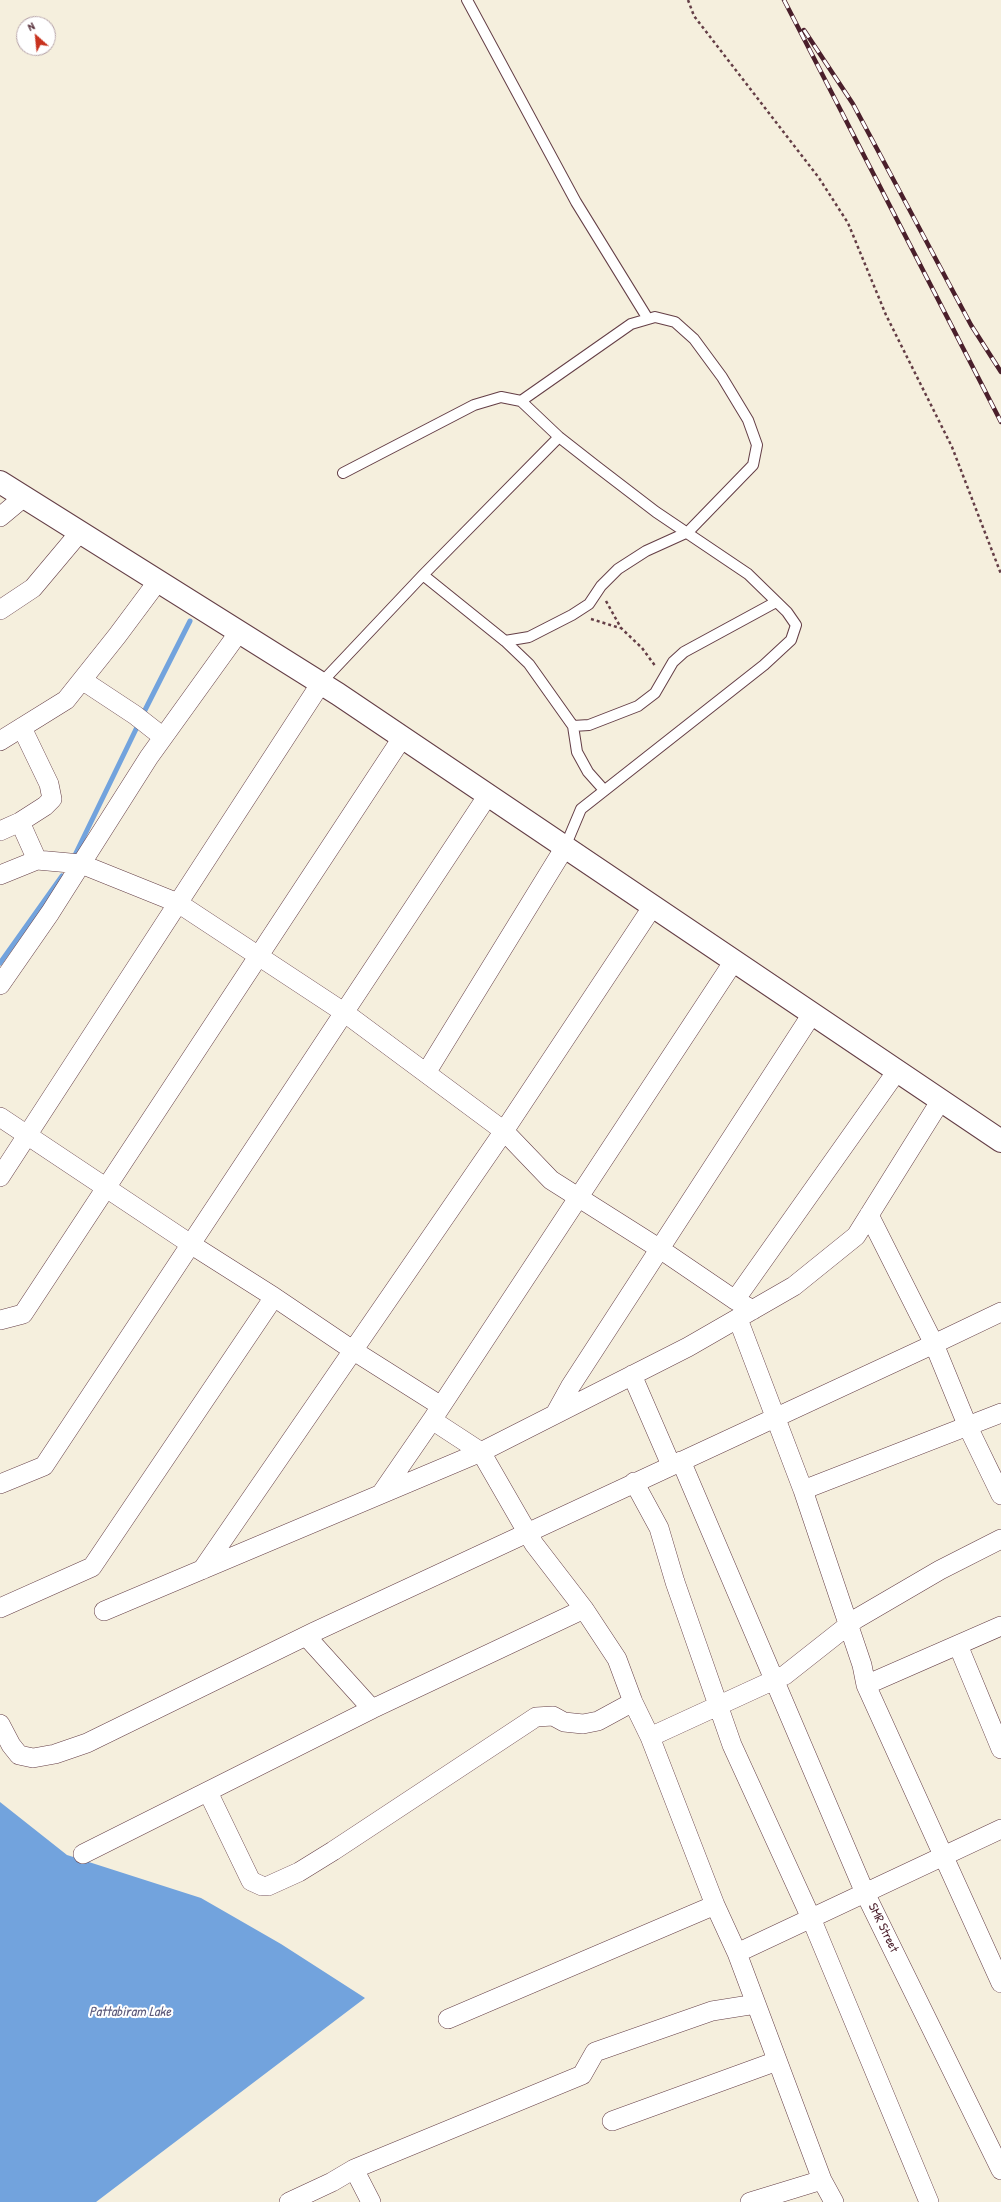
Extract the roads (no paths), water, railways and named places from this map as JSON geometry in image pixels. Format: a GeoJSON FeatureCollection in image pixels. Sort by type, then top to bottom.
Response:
{"type":"FeatureCollection","features":[{"type":"Feature","properties":{"kind":"main road"},"geometry":{"type":"LineString","coordinates":[[0,482],[321,684],[1001,1140]]}},
{"type":"Feature","properties":{"kind":"street"},"geometry":{"type":"LineString","coordinates":[[0,518],[24,497]]}},
{"type":"Feature","properties":{"kind":"street"},"geometry":{"type":"LineString","coordinates":[[0,610],[33,588],[80,532]]}},
{"type":"Feature","properties":{"kind":"street"},"geometry":{"type":"LineString","coordinates":[[0,741],[66,700],[158,581]]}},
{"type":"Feature","properties":{"kind":"street"},"geometry":{"type":"LineString","coordinates":[[0,985],[81,864],[157,732],[239,632]]}},
{"type":"Feature","properties":{"kind":"street"},"geometry":{"type":"LineString","coordinates":[[82,680],[135,715],[157,732]]}},
{"type":"Feature","properties":{"kind":"street"},"geometry":{"type":"LineString","coordinates":[[0,1177],[321,684]]}},
{"type":"Feature","properties":{"kind":"street"},"geometry":{"type":"LineString","coordinates":[[0,831],[20,822],[52,800],[52,794],[22,728]]}},
{"type":"Feature","properties":{"kind":"street"},"geometry":{"type":"LineString","coordinates":[[0,1320],[23,1314],[105,1187],[402,738]]}},
{"type":"Feature","properties":{"kind":"street"},"geometry":{"type":"LineString","coordinates":[[0,1484],[44,1466],[192,1245],[488,796]]}},
{"type":"Feature","properties":{"kind":"street"},"geometry":{"type":"LineString","coordinates":[[20,822],[37,860]]}},
{"type":"Feature","properties":{"kind":"street"},"geometry":{"type":"LineString","coordinates":[[426,1073],[565,847]]}},
{"type":"Feature","properties":{"kind":"street"},"geometry":{"type":"LineString","coordinates":[[0,875],[37,860],[81,864],[178,903],[345,1013],[504,1130],[551,1180],[660,1248],[735,1300],[745,1314],[776,1417],[803,1490],[862,1665],[866,1686],[942,1857],[1001,1983]]}},
{"type":"Feature","properties":{"kind":"street"},"geometry":{"type":"LineString","coordinates":[[202,1570],[354,1351],[504,1130],[653,906]]}},
{"type":"Feature","properties":{"kind":"street"},"geometry":{"type":"LineString","coordinates":[[381,1494],[437,1413],[734,961]]}},
{"type":"Feature","properties":{"kind":"street"},"geometry":{"type":"LineString","coordinates":[[554,1414],[812,1014]]}},
{"type":"Feature","properties":{"kind":"street"},"geometry":{"type":"LineString","coordinates":[[735,1300],[898,1071]]}},
{"type":"Feature","properties":{"kind":"street"},"geometry":{"type":"LineString","coordinates":[[104,1611],[481,1452],[688,1347],[794,1286],[856,1236],[941,1100]]}},
{"type":"Feature","properties":{"kind":"street"},"geometry":{"type":"LineString","coordinates":[[0,1117],[354,1351],[437,1413],[481,1452],[527,1532],[584,1609],[617,1659],[633,1702],[650,1737],[715,1905],[736,1953],[822,2180],[834,2202]]}},
{"type":"Feature","properties":{"kind":"street"},"geometry":{"type":"LineString","coordinates":[[869,1215],[934,1344],[968,1427],[1001,1495]]}},
{"type":"Feature","properties":{"kind":"street"},"geometry":{"type":"LineString","coordinates":[[0,1608],[92,1567],[274,1297]]}},
{"type":"Feature","properties":{"kind":"street"},"geometry":{"type":"LineString","coordinates":[[0,1724],[11,1745],[19,1756],[33,1758],[55,1754],[87,1743],[306,1636],[1001,1312]]}},
{"type":"Feature","properties":{"kind":"street","name":"SMR Street"},"geometry":{"type":"LineString","coordinates":[[632,1375],[676,1463],[774,1681],[865,1893],[1001,2170]]}},
{"type":"Feature","properties":{"kind":"street"},"geometry":{"type":"LineString","coordinates":[[803,1490],[1001,1413]]}},
{"type":"Feature","properties":{"kind":"street"},"geometry":{"type":"LineString","coordinates":[[634,1482],[659,1528],[675,1582],[732,1745],[811,1918],[929,2202]]}},
{"type":"Feature","properties":{"kind":"street"},"geometry":{"type":"LineString","coordinates":[[650,1737],[785,1676],[848,1626],[940,1570],[1001,1539]]}},
{"type":"Feature","properties":{"kind":"street"},"geometry":{"type":"LineString","coordinates":[[83,1854],[372,1709],[584,1609]]}},
{"type":"Feature","properties":{"kind":"street"},"geometry":{"type":"LineString","coordinates":[[866,1686],[1001,1626]]}},
{"type":"Feature","properties":{"kind":"street"},"geometry":{"type":"LineString","coordinates":[[306,1636],[372,1709]]}},
{"type":"Feature","properties":{"kind":"street"},"geometry":{"type":"LineString","coordinates":[[958,1645],[1001,1749]]}},
{"type":"Feature","properties":{"kind":"street"},"geometry":{"type":"LineString","coordinates":[[208,1792],[251,1881],[262,1886],[268,1886],[299,1872],[333,1851],[536,1717],[552,1716],[564,1722],[583,1724],[598,1721],[633,1702]]}},
{"type":"Feature","properties":{"kind":"street"},"geometry":{"type":"LineString","coordinates":[[736,1953],[1001,1829]]}},
{"type":"Feature","properties":{"kind":"street"},"geometry":{"type":"LineString","coordinates":[[448,2019],[715,1905]]}},
{"type":"Feature","properties":{"kind":"street"},"geometry":{"type":"LineString","coordinates":[[289,2202],[332,2182],[354,2169],[582,2074],[595,2052],[712,2011],[756,2004]]}},
{"type":"Feature","properties":{"kind":"street"},"geometry":{"type":"LineString","coordinates":[[612,2121],[777,2061]]}},
{"type":"Feature","properties":{"kind":"street"},"geometry":{"type":"LineString","coordinates":[[354,2169],[371,2202]]}},
{"type":"Feature","properties":{"kind":"street"},"geometry":{"type":"LineString","coordinates":[[750,2202],[822,2180]]}},
{"type":"Feature","properties":{"kind":"lane"},"geometry":{"type":"LineString","coordinates":[[467,0],[576,202],[648,319]]}},
{"type":"Feature","properties":{"kind":"lane"},"geometry":{"type":"LineString","coordinates":[[505,641],[529,637],[577,612],[589,604],[601,586],[618,569],[646,551],[688,532],[753,465],[757,445],[748,420],[722,377],[694,339],[675,322],[655,317],[631,324],[522,401]]}},
{"type":"Feature","properties":{"kind":"lane"},"geometry":{"type":"LineString","coordinates":[[342,473],[474,405],[501,397],[522,401],[558,437],[656,512],[688,532],[748,574],[787,612],[796,625],[792,640],[764,665],[581,809],[565,847]]}},
{"type":"Feature","properties":{"kind":"lane"},"geometry":{"type":"LineString","coordinates":[[321,684],[423,575],[558,437]]}},
{"type":"Feature","properties":{"kind":"lane"},"geometry":{"type":"LineString","coordinates":[[423,575],[505,641],[529,664],[573,726],[577,752],[588,772],[604,790]]}},
{"type":"Feature","properties":{"kind":"lane"},"geometry":{"type":"LineString","coordinates":[[573,726],[589,725],[638,706],[655,693],[673,662],[684,652],[776,602]]}},
{"type":"Feature","properties":{"kind":"water","name":"Pattabiram Lake"},"geometry":{"type":"Polygon","coordinates":[[[0,1802],[67,1855],[201,1898],[281,1944],[365,1998],[96,2202],[0,2202],[0,1802]]]}},
{"type":"Feature","properties":{"kind":"waterway"},"geometry":{"type":"LineString","coordinates":[[142,716],[190,621]]}},
{"type":"Feature","properties":{"kind":"waterway"},"geometry":{"type":"LineString","coordinates":[[75,855],[139,723]]}},
{"type":"Feature","properties":{"kind":"waterway"},"geometry":{"type":"LineString","coordinates":[[0,963],[62,876]]}},
{"type":"Feature","properties":{"kind":"railway"},"geometry":{"type":"LineString","coordinates":[[784,0],[1001,422]]}},
{"type":"Feature","properties":{"kind":"railway"},"geometry":{"type":"LineString","coordinates":[[804,30],[853,104],[971,325],[1001,372]]}}]}
